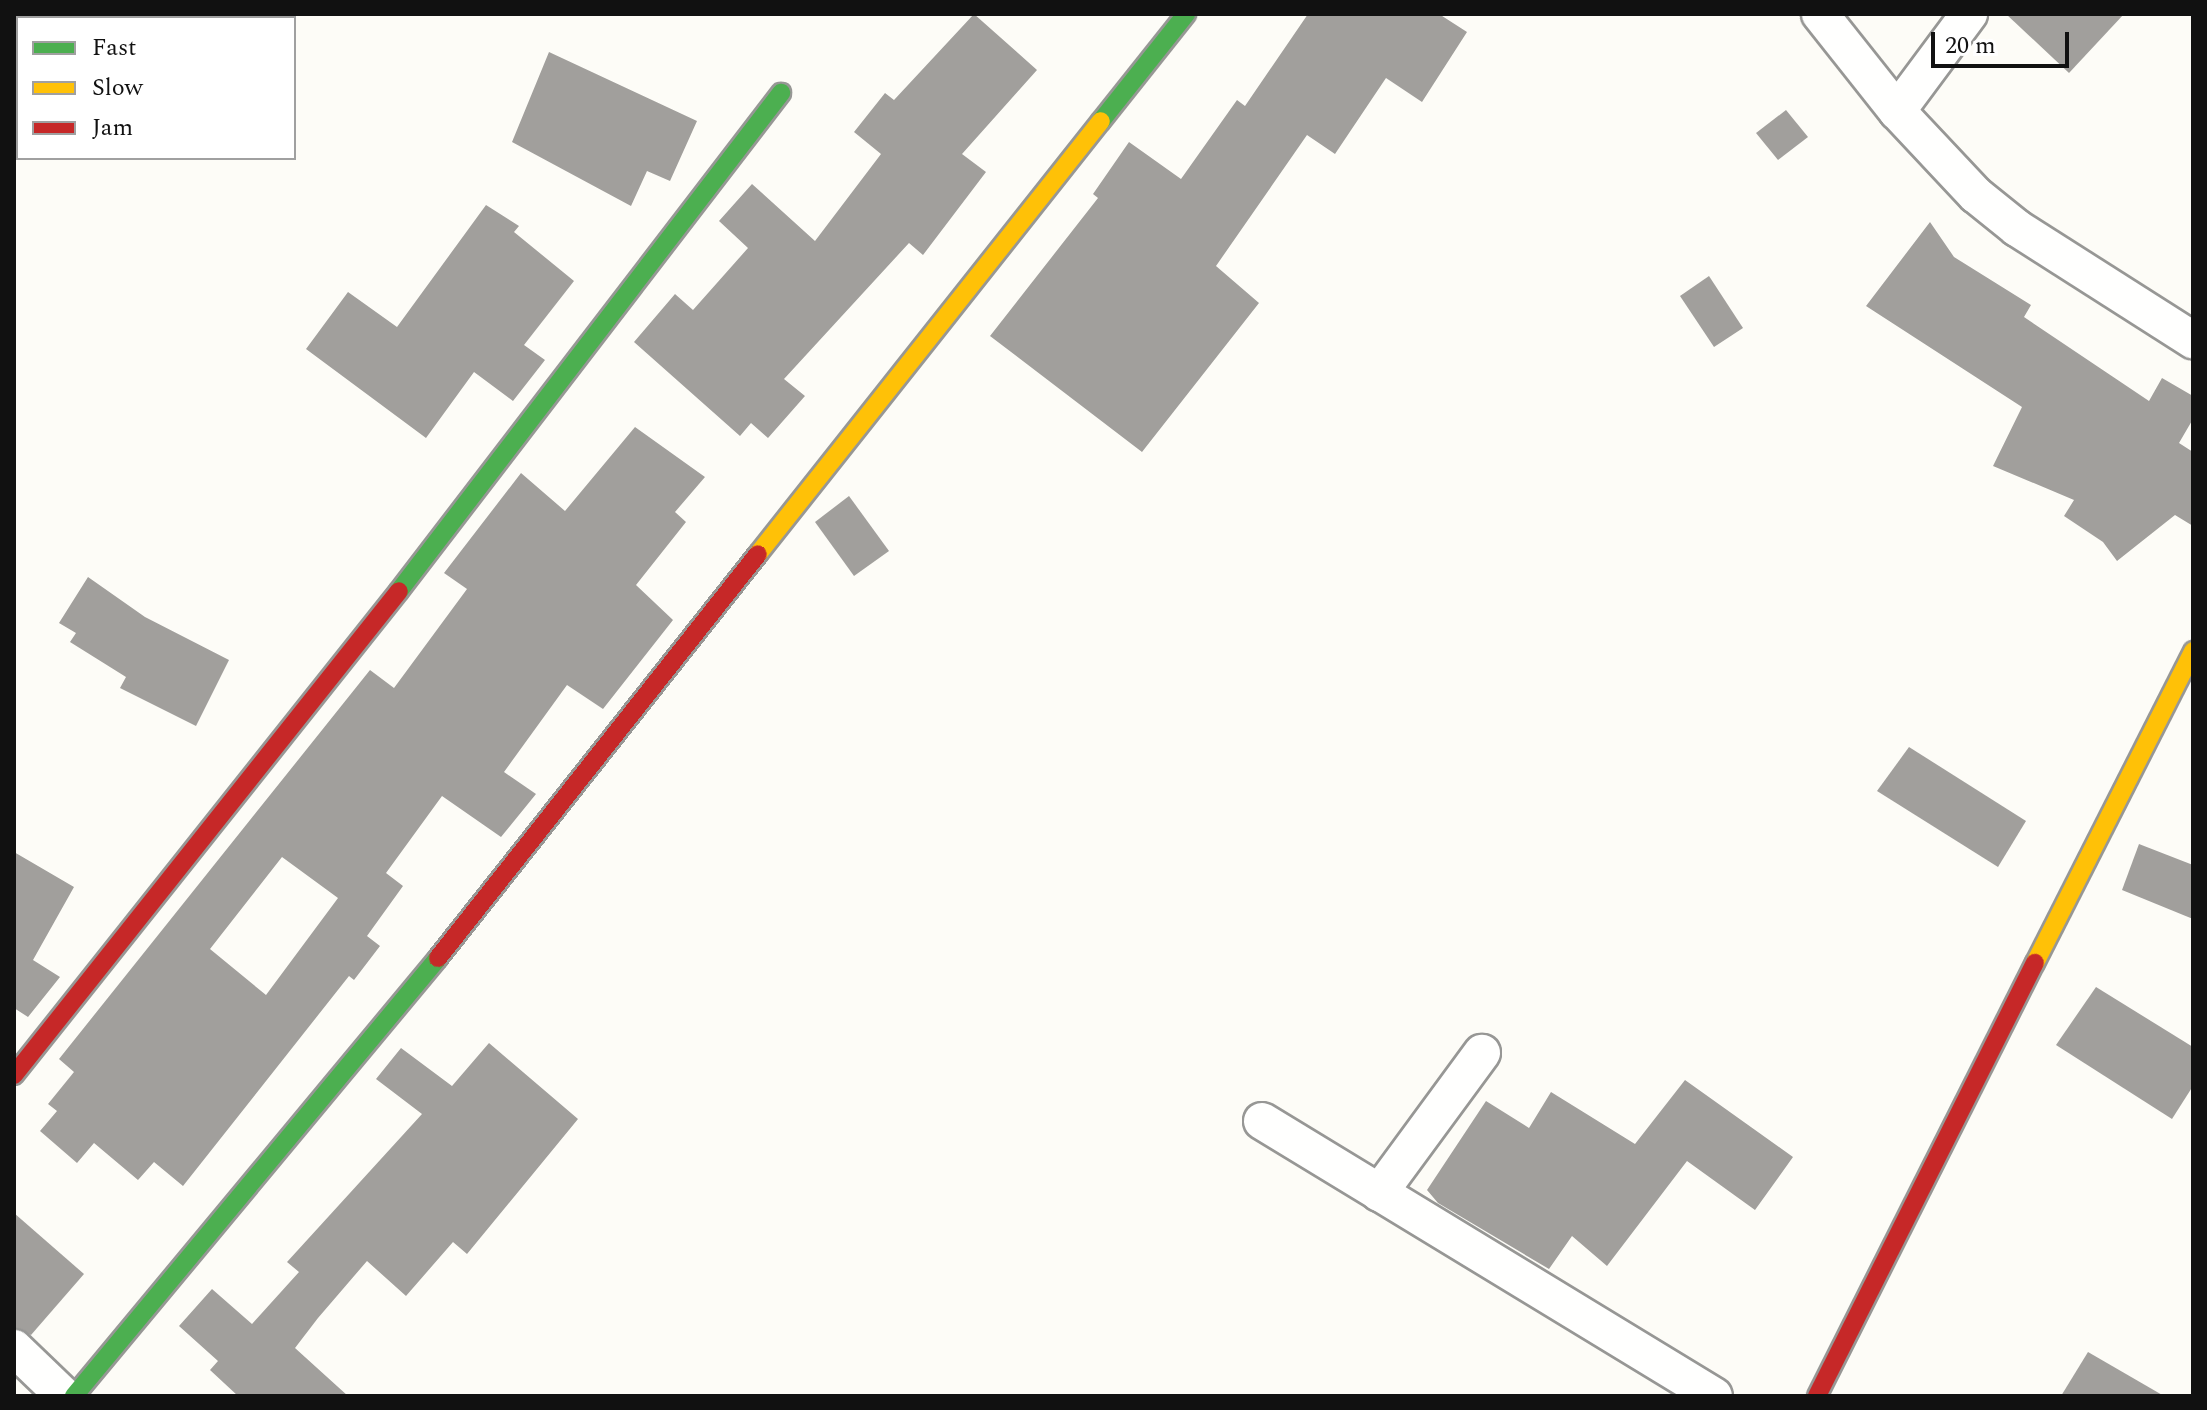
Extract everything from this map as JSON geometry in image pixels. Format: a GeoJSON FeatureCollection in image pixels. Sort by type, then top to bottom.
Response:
{"type":"FeatureCollection","features":[{"type":"Feature","properties":{"kind":"street"},"geometry":{"type":"LineString","coordinates":[[74,1396],[389,1019],[1186,14]]}},
{"type":"Feature","properties":{"kind":"street"},"geometry":{"type":"LineString","coordinates":[[1820,14],[1897,111],[2017,228],[2193,340]]}},
{"type":"Feature","properties":{"kind":"street"},"geometry":{"type":"LineString","coordinates":[[1897,111],[1969,14]]}},
{"type":"Feature","properties":{"kind":"street"},"geometry":{"type":"LineString","coordinates":[[14,1075],[356,647],[781,93]]}},
{"type":"Feature","properties":{"kind":"street"},"geometry":{"type":"LineString","coordinates":[[1817,1396],[2193,651]]}},
{"type":"Feature","properties":{"kind":"street"},"geometry":{"type":"LineString","coordinates":[[1379,1193],[1482,1053]]}},
{"type":"Feature","properties":{"kind":"street"},"geometry":{"type":"LineString","coordinates":[[1262,1121],[1714,1396]]}},
{"type":"Feature","properties":{"kind":"street"},"geometry":{"type":"LineString","coordinates":[[14,1348],[64,1396]]}},
{"type":"Feature","properties":{"kind":"building"},"geometry":{"type":"Polygon","coordinates":[[[974,14],[1037,70],[962,154],[986,172],[923,255],[909,243],[784,379],[805,396],[768,438],[751,423],[740,436],[634,342],[675,294],[693,310],[748,248],[719,221],[752,184],[815,241],[881,154],[854,132],[885,93],[894,100],[974,14]]]}},
{"type":"Feature","properties":{"kind":"building"},"geometry":{"type":"Polygon","coordinates":[[[1308,14],[1439,14],[1467,32],[1422,102],[1386,78],[1335,154],[1307,135],[1216,266],[1259,303],[1142,452],[990,336],[1098,198],[1093,194],[1129,142],[1181,179],[1237,100],[1245,106],[1308,14]]]}},
{"type":"Feature","properties":{"kind":"building"},"geometry":{"type":"Polygon","coordinates":[[[2006,14],[2124,14],[2069,73],[2006,14]]]}},
{"type":"Feature","properties":{"kind":"building"},"geometry":{"type":"Polygon","coordinates":[[[549,52],[697,121],[670,181],[647,171],[631,206],[512,142],[549,52]]]}},
{"type":"Feature","properties":{"kind":"building"},"geometry":{"type":"Polygon","coordinates":[[[1786,110],[1808,137],[1778,160],[1756,133],[1786,110]]]}},
{"type":"Feature","properties":{"kind":"building"},"geometry":{"type":"Polygon","coordinates":[[[486,205],[519,226],[514,232],[574,281],[524,345],[545,360],[513,401],[474,372],[426,438],[306,349],[348,292],[397,327],[486,205]]]}},
{"type":"Feature","properties":{"kind":"building"},"geometry":{"type":"Polygon","coordinates":[[[1930,222],[1954,257],[2031,305],[2024,317],[2149,401],[2162,378],[2193,396],[2193,419],[2179,443],[2193,452],[2193,526],[2175,515],[2117,561],[2103,542],[2064,516],[2074,500],[1993,466],[2022,407],[1866,306],[1930,222]]]}},
{"type":"Feature","properties":{"kind":"building"},"geometry":{"type":"Polygon","coordinates":[[[1709,276],[1743,328],[1714,347],[1680,296],[1709,276]]]}},
{"type":"Feature","properties":{"kind":"building"},"geometry":{"type":"Polygon","coordinates":[[[635,427],[705,477],[675,512],[686,522],[636,585],[673,620],[603,709],[567,685],[504,772],[536,794],[501,837],[442,796],[386,873],[403,886],[367,936],[380,946],[354,980],[349,976],[183,1186],[154,1162],[138,1180],[94,1143],[77,1163],[40,1131],[57,1111],[48,1104],[74,1072],[59,1059],[370,670],[394,688],[467,589],[444,573],[521,473],[565,511],[635,427]],[[282,857],[210,949],[266,995],[338,898],[282,857]]]}},
{"type":"Feature","properties":{"kind":"building"},"geometry":{"type":"Polygon","coordinates":[[[849,496],[889,551],[854,576],[815,522],[849,496]]]}},
{"type":"Feature","properties":{"kind":"building"},"geometry":{"type":"Polygon","coordinates":[[[88,577],[145,617],[229,660],[196,726],[120,688],[126,677],[70,642],[76,633],[59,623],[88,577]]]}},
{"type":"Feature","properties":{"kind":"building"},"geometry":{"type":"Polygon","coordinates":[[[1909,747],[2026,821],[1998,867],[1877,791],[1909,747]]]}},
{"type":"Feature","properties":{"kind":"building"},"geometry":{"type":"Polygon","coordinates":[[[2139,844],[2193,865],[2193,919],[2122,890],[2139,844]]]}},
{"type":"Feature","properties":{"kind":"building"},"geometry":{"type":"Polygon","coordinates":[[[14,852],[74,887],[33,960],[60,977],[28,1017],[14,1008],[14,852]]]}},
{"type":"Feature","properties":{"kind":"building"},"geometry":{"type":"Polygon","coordinates":[[[2096,987],[2193,1047],[2193,1086],[2172,1119],[2056,1045],[2096,987]]]}},
{"type":"Feature","properties":{"kind":"building"},"geometry":{"type":"Polygon","coordinates":[[[489,1043],[578,1119],[467,1254],[453,1242],[406,1296],[367,1261],[318,1318],[295,1348],[348,1396],[238,1396],[210,1370],[218,1361],[179,1326],[212,1289],[252,1324],[299,1272],[287,1262],[422,1114],[376,1079],[401,1048],[452,1086],[489,1043]]]}},
{"type":"Feature","properties":{"kind":"building"},"geometry":{"type":"Polygon","coordinates":[[[1685,1080],[1793,1157],[1755,1210],[1687,1161],[1607,1266],[1572,1236],[1549,1269],[1438,1203],[1427,1190],[1486,1101],[1529,1128],[1551,1092],[1635,1144],[1685,1080]]]}},
{"type":"Feature","properties":{"kind":"building"},"geometry":{"type":"Polygon","coordinates":[[[14,1213],[84,1274],[31,1335],[14,1328],[14,1213]]]}},
{"type":"Feature","properties":{"kind":"building"},"geometry":{"type":"Polygon","coordinates":[[[2088,1352],[2164,1396],[2061,1396],[2088,1352]]]}},
{"type":"Feature","properties":{"kind":"traffic: fast"},"geometry":{"type":"LineString","coordinates":[[1101,121],[1186,14]]}},
{"type":"Feature","properties":{"kind":"traffic: fast"},"geometry":{"type":"LineString","coordinates":[[399,591],[781,93]]}},
{"type":"Feature","properties":{"kind":"traffic: fast"},"geometry":{"type":"LineString","coordinates":[[74,1396],[438,958]]}},
{"type":"Feature","properties":{"kind":"traffic: slow"},"geometry":{"type":"LineString","coordinates":[[758,554],[1101,121]]}},
{"type":"Feature","properties":{"kind":"traffic: slow"},"geometry":{"type":"LineString","coordinates":[[2035,963],[2193,651]]}},
{"type":"Feature","properties":{"kind":"traffic: jam"},"geometry":{"type":"LineString","coordinates":[[438,958],[758,554]]}},
{"type":"Feature","properties":{"kind":"traffic: jam"},"geometry":{"type":"LineString","coordinates":[[14,1075],[399,591]]}},
{"type":"Feature","properties":{"kind":"traffic: jam"},"geometry":{"type":"LineString","coordinates":[[1817,1396],[2035,963]]}}]}
